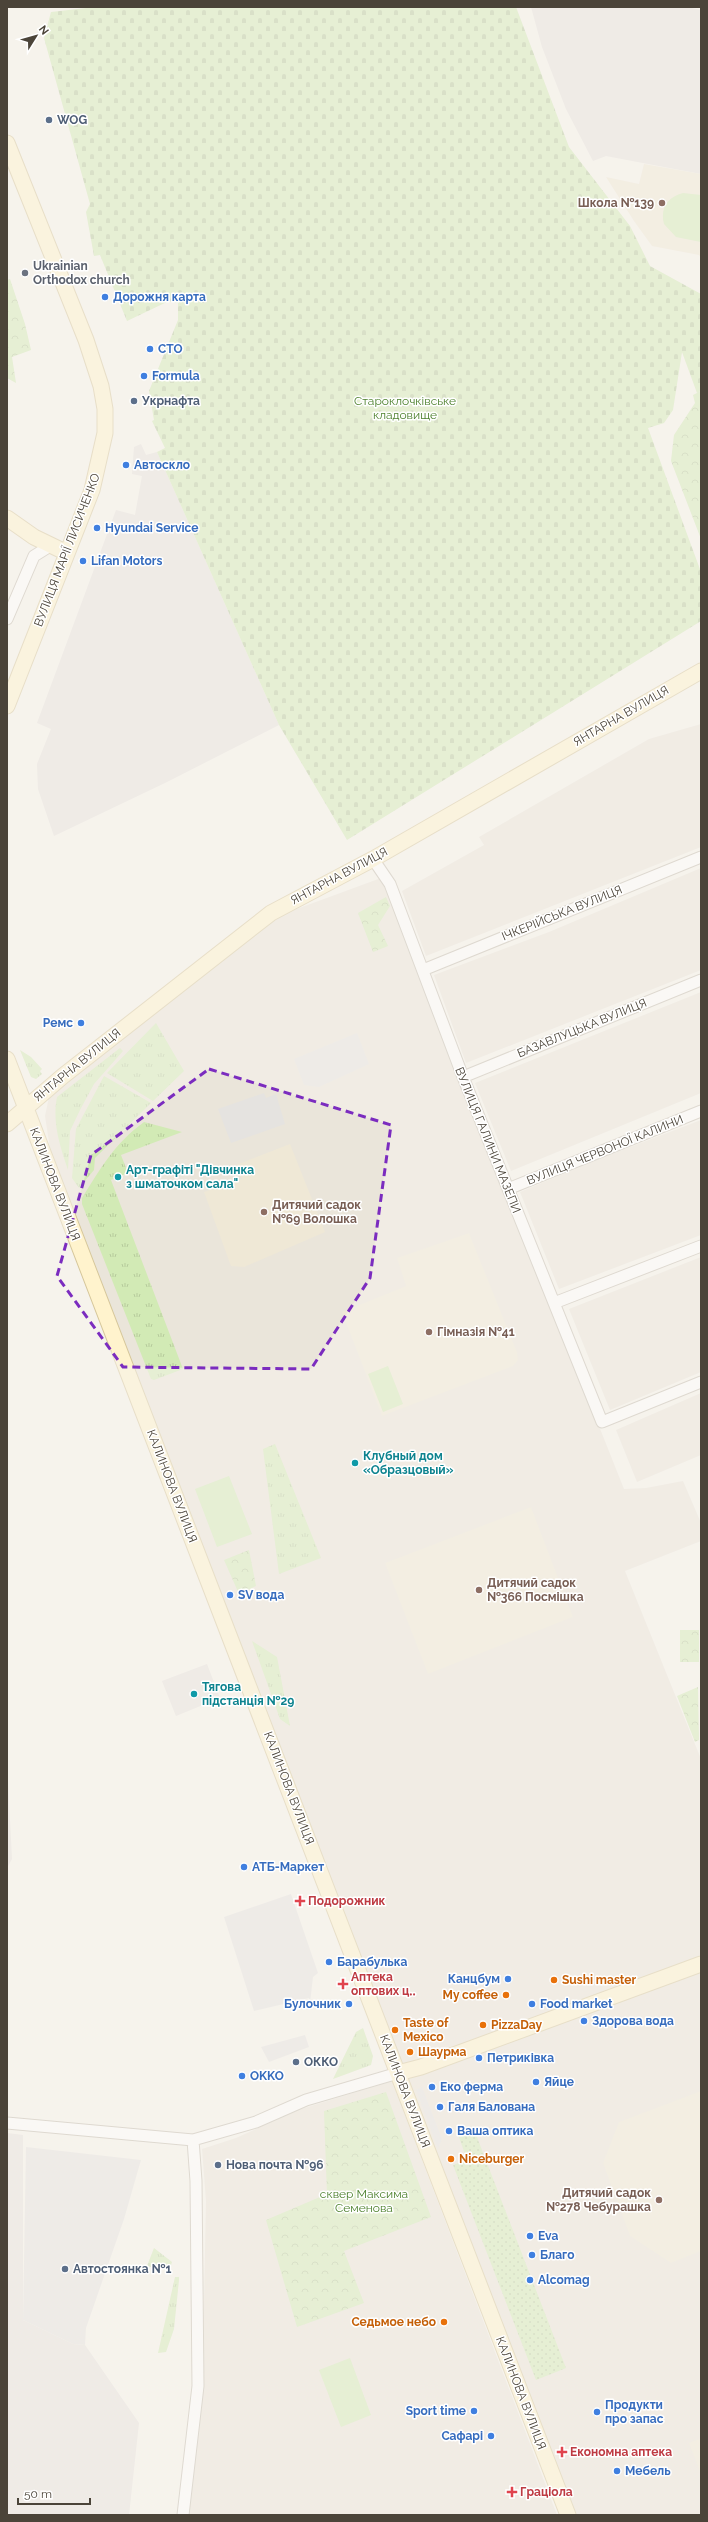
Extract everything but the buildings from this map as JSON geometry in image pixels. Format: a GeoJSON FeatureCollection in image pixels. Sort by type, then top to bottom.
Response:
{"type":"FeatureCollection","features":[{"type":"Feature","properties":{"kind":"main road","name":"ВУЛИЦЯ МАРІЇ ЛИСИЧЕНКО"},"geometry":{"type":"LineString","coordinates":[[7,143],[86,340],[101,386],[105,409],[105,433],[97,473],[7,706]]}},
{"type":"Feature","properties":{"kind":"main road"},"geometry":{"type":"LineString","coordinates":[[7,518],[50,546],[67,553]]}},
{"type":"Feature","properties":{"kind":"main road","name":"ЯНТАРНА ВУЛИЦЯ"},"geometry":{"type":"LineString","coordinates":[[7,1124],[26,1107],[256,923],[292,901],[373,859],[701,671]]}},
{"type":"Feature","properties":{"kind":"main road"},"geometry":{"type":"LineString","coordinates":[[7,1059],[26,1107]]}},
{"type":"Feature","properties":{"kind":"main road","name":"КАЛИНОВА ВУЛИЦЯ"},"geometry":{"type":"LineString","coordinates":[[26,1107],[568,2515]]}},
{"type":"Feature","properties":{"kind":"main road"},"geometry":{"type":"LineString","coordinates":[[398,2073],[701,1964]]}},
{"type":"Feature","properties":{"kind":"street"},"geometry":{"type":"LineString","coordinates":[[7,619],[34,556],[50,546]]}},
{"type":"Feature","properties":{"kind":"street","name":"ІЧКЕРІЙСЬКА ВУЛИЦЯ"},"geometry":{"type":"LineString","coordinates":[[423,970],[701,857]]}},
{"type":"Feature","properties":{"kind":"street","name":"ВУЛИЦЯ ГАЛИНИ МАЗЕПИ"},"geometry":{"type":"LineString","coordinates":[[373,859],[388,879],[463,1076],[602,1422],[701,1382]]}},
{"type":"Feature","properties":{"kind":"street","name":"БАЗАВЛУЦЬКА ВУЛИЦЯ"},"geometry":{"type":"LineString","coordinates":[[463,1076],[701,980]]}},
{"type":"Feature","properties":{"kind":"street","name":"ВУЛИЦЯ ЧЕРВОНОЇ КАЛИНИ"},"geometry":{"type":"LineString","coordinates":[[508,1189],[701,1111]]}},
{"type":"Feature","properties":{"kind":"street"},"geometry":{"type":"LineString","coordinates":[[554,1303],[701,1246]]}},
{"type":"Feature","properties":{"kind":"street"},"geometry":{"type":"LineString","coordinates":[[7,2123],[192,2140],[256,2122],[306,2100],[398,2073]]}},
{"type":"Feature","properties":{"kind":"street"},"geometry":{"type":"LineString","coordinates":[[183,2515],[198,2386],[196,2181],[192,2140]]}},
{"type":"Feature","properties":{"kind":"highlighted area"},"geometry":{"type":"Polygon","coordinates":[[[209,1069],[391,1125],[370,1278],[311,1369],[123,1367],[57,1276],[91,1155],[209,1069]]]}},
{"type":"Feature","properties":{"kind":"shaded area"},"geometry":{"type":"Polygon","coordinates":[[[531,7],[687,7],[701,10],[701,174],[606,156],[593,161],[566,109],[542,47],[531,7]]]}},
{"type":"Feature","properties":{"kind":"shaded area","name":"Школа №139"},"geometry":{"type":"Polygon","coordinates":[[[644,164],[701,174],[701,258],[699,255],[652,246],[606,177],[639,184],[644,164]]]}},
{"type":"Feature","properties":{"kind":"shaded area"},"geometry":{"type":"Polygon","coordinates":[[[141,444],[146,455],[157,452],[279,725],[167,782],[54,836],[38,789],[37,764],[51,729],[37,723],[116,510],[135,515],[142,476],[132,474],[134,447],[141,444]]]}},
{"type":"Feature","properties":{"kind":"shaded area"},"geometry":{"type":"Polygon","coordinates":[[[701,724],[701,847],[426,956],[402,891],[484,845],[479,837],[649,739],[701,724]]]}},
{"type":"Feature","properties":{"kind":"shaded area"},"geometry":{"type":"Polygon","coordinates":[[[701,868],[701,970],[466,1063],[434,975],[549,932],[701,868]]]}},
{"type":"Feature","properties":{"kind":"shaded area"},"geometry":{"type":"Polygon","coordinates":[[[381,878],[624,1489],[646,1488],[683,1481],[701,1523],[701,1541],[625,1571],[701,1759],[701,2515],[575,2515],[51,1155],[45,1116],[50,1092],[275,917],[381,878]]]}},
{"type":"Feature","properties":{"kind":"shaded area"},"geometry":{"type":"Polygon","coordinates":[[[701,992],[701,1093],[511,1171],[475,1083],[701,992]]]}},
{"type":"Feature","properties":{"kind":"shaded area"},"geometry":{"type":"Polygon","coordinates":[[[357,1033],[369,1064],[319,1087],[304,1085],[294,1059],[357,1033]]]}},
{"type":"Feature","properties":{"kind":"shaded area"},"geometry":{"type":"Polygon","coordinates":[[[264,1093],[266,1098],[276,1094],[285,1124],[231,1143],[218,1109],[264,1093]]]}},
{"type":"Feature","properties":{"kind":"shaded area"},"geometry":{"type":"Polygon","coordinates":[[[701,1120],[701,1235],[559,1289],[520,1192],[599,1159],[701,1120]]]}},
{"type":"Feature","properties":{"kind":"shaded area","name":"Дитячий садок №69 Волошка"},"geometry":{"type":"Polygon","coordinates":[[[290,1144],[325,1232],[244,1267],[231,1266],[204,1192],[242,1179],[236,1165],[290,1144]]]}},
{"type":"Feature","properties":{"kind":"shaded area","name":"Гімназія №41"},"geometry":{"type":"Polygon","coordinates":[[[469,1233],[517,1352],[518,1360],[513,1366],[382,1416],[342,1312],[406,1286],[397,1258],[469,1233]]]}},
{"type":"Feature","properties":{"kind":"shaded area"},"geometry":{"type":"Polygon","coordinates":[[[701,1257],[701,1372],[610,1410],[569,1309],[701,1257]]]}},
{"type":"Feature","properties":{"kind":"shaded area"},"geometry":{"type":"Polygon","coordinates":[[[701,1393],[701,1455],[637,1482],[616,1430],[701,1393]]]}},
{"type":"Feature","properties":{"kind":"shaded area","name":"Дитячий садок №366 Посмішка"},"geometry":{"type":"Polygon","coordinates":[[[531,1507],[573,1617],[428,1674],[385,1563],[531,1507]]]}},
{"type":"Feature","properties":{"kind":"shaded area"},"geometry":{"type":"Polygon","coordinates":[[[207,1664],[220,1698],[176,1716],[162,1681],[207,1664]]]}},
{"type":"Feature","properties":{"kind":"shaded area"},"geometry":{"type":"Polygon","coordinates":[[[7,1761],[12,1859],[7,1868],[7,1761]]]}},
{"type":"Feature","properties":{"kind":"shaded area"},"geometry":{"type":"Polygon","coordinates":[[[291,1894],[318,1973],[313,1977],[310,2003],[309,1998],[254,2011],[224,1917],[291,1894]]]}},
{"type":"Feature","properties":{"kind":"shaded area"},"geometry":{"type":"Polygon","coordinates":[[[305,2035],[309,2047],[269,2062],[261,2047],[305,2035]]]}},
{"type":"Feature","properties":{"kind":"shaded area"},"geometry":{"type":"Polygon","coordinates":[[[392,2081],[557,2515],[189,2515],[202,2403],[206,2201],[202,2149],[236,2138],[298,2110],[392,2081]]]}},
{"type":"Feature","properties":{"kind":"shaded area"},"geometry":{"type":"Polygon","coordinates":[[[422,2087],[442,2139],[438,2149],[416,2090],[422,2087]]]}},
{"type":"Feature","properties":{"kind":"shaded area","name":"Дитячий садок №278 Чебурашка"},"geometry":{"type":"Polygon","coordinates":[[[701,2091],[701,2251],[671,2263],[630,2236],[603,2163],[619,2122],[701,2091]]]}},
{"type":"Feature","properties":{"kind":"shaded area"},"geometry":{"type":"Polygon","coordinates":[[[7,2133],[23,2135],[23,2320],[73,2344],[85,2345],[139,2423],[129,2515],[7,2515],[7,2133]]]}},
{"type":"Feature","properties":{"kind":"shaded area","name":"Автостоянка №1"},"geometry":{"type":"Polygon","coordinates":[[[26,2147],[141,2160],[124,2219],[86,2328],[85,2345],[73,2344],[23,2320],[26,2147]]]}},
{"type":"Feature","properties":{"kind":"shaded area"},"geometry":{"type":"Polygon","coordinates":[[[701,2438],[701,2474],[689,2443],[701,2438]]]}},
{"type":"Feature","properties":{"kind":"green space","name":"Староклочківське кладовище"},"geometry":{"type":"Polygon","coordinates":[[[95,7],[516,7],[569,147],[630,226],[650,266],[701,294],[701,391],[697,393],[682,352],[673,410],[664,423],[648,428],[701,572],[701,621],[347,840],[279,725],[157,452],[165,448],[152,421],[154,420],[149,391],[178,320],[178,303],[169,301],[127,321],[100,255],[94,256],[86,212],[90,204],[44,38],[51,12],[95,7]]]}},
{"type":"Feature","properties":{"kind":"green space"},"geometry":{"type":"Polygon","coordinates":[[[683,193],[701,195],[701,242],[676,237],[664,224],[663,213],[666,204],[673,197],[683,193]]]}},
{"type":"Feature","properties":{"kind":"green space"},"geometry":{"type":"Polygon","coordinates":[[[10,279],[25,324],[31,350],[12,357],[16,383],[7,378],[7,280],[10,279]]]}},
{"type":"Feature","properties":{"kind":"green space"},"geometry":{"type":"Polygon","coordinates":[[[701,391],[701,539],[671,461],[674,435],[695,403],[693,395],[701,391]]]}},
{"type":"Feature","properties":{"kind":"green space"},"geometry":{"type":"Polygon","coordinates":[[[386,897],[390,906],[378,925],[388,946],[373,952],[358,913],[386,897]]]}},
{"type":"Feature","properties":{"kind":"green space"},"geometry":{"type":"Polygon","coordinates":[[[156,1023],[184,1071],[153,1101],[107,1073],[156,1023]]]}},
{"type":"Feature","properties":{"kind":"green space"},"geometry":{"type":"Polygon","coordinates":[[[120,1048],[123,1051],[94,1084],[70,1131],[68,1170],[56,1125],[55,1116],[57,1097],[120,1048]]]}},
{"type":"Feature","properties":{"kind":"green space"},"geometry":{"type":"Polygon","coordinates":[[[20,1050],[31,1057],[42,1069],[40,1071],[42,1074],[36,1079],[31,1077],[20,1050]]]}},
{"type":"Feature","properties":{"kind":"green space"},"geometry":{"type":"Polygon","coordinates":[[[104,1076],[151,1103],[95,1158],[94,1170],[79,1188],[72,1178],[76,1129],[104,1076]]]}},
{"type":"Feature","properties":{"kind":"green space"},"geometry":{"type":"Polygon","coordinates":[[[144,1122],[182,1132],[121,1155],[128,1173],[111,1180],[183,1369],[154,1380],[151,1379],[82,1204],[82,1198],[109,1157],[124,1139],[144,1122]]]}},
{"type":"Feature","properties":{"kind":"green space"},"geometry":{"type":"Polygon","coordinates":[[[388,1366],[403,1404],[383,1412],[368,1374],[388,1366]]]}},
{"type":"Feature","properties":{"kind":"green space"},"geometry":{"type":"Polygon","coordinates":[[[275,1444],[321,1558],[279,1574],[263,1449],[275,1444]]]}},
{"type":"Feature","properties":{"kind":"green space"},"geometry":{"type":"Polygon","coordinates":[[[229,1476],[252,1534],[217,1547],[195,1489],[229,1476]]]}},
{"type":"Feature","properties":{"kind":"green space"},"geometry":{"type":"Polygon","coordinates":[[[249,1550],[256,1586],[239,1594],[224,1560],[249,1550]]]}},
{"type":"Feature","properties":{"kind":"green space"},"geometry":{"type":"Polygon","coordinates":[[[680,1630],[699,1630],[699,1662],[680,1662],[680,1630]]]}},
{"type":"Feature","properties":{"kind":"green space"},"geometry":{"type":"Polygon","coordinates":[[[252,1641],[277,1657],[290,1726],[280,1719],[252,1641]]]}},
{"type":"Feature","properties":{"kind":"green space"},"geometry":{"type":"Polygon","coordinates":[[[698,1687],[699,1740],[695,1742],[677,1696],[698,1687]]]}},
{"type":"Feature","properties":{"kind":"green space"},"geometry":{"type":"Polygon","coordinates":[[[363,2028],[373,2056],[371,2065],[333,2079],[356,2032],[363,2028]]]}},
{"type":"Feature","properties":{"kind":"green space","name":"сквер Максима Семенова"},"geometry":{"type":"Polygon","coordinates":[[[386,2092],[431,2217],[344,2251],[364,2303],[297,2327],[266,2220],[327,2194],[324,2111],[386,2092]]]}},
{"type":"Feature","properties":{"kind":"green space"},"geometry":{"type":"Polygon","coordinates":[[[475,2132],[566,2368],[536,2380],[453,2165],[467,2160],[459,2137],[475,2132]]]}},
{"type":"Feature","properties":{"kind":"green space"},"geometry":{"type":"Polygon","coordinates":[[[154,2248],[172,2262],[169,2271],[147,2266],[154,2248]]]}},
{"type":"Feature","properties":{"kind":"green space"},"geometry":{"type":"Polygon","coordinates":[[[175,2277],[179,2277],[179,2280],[174,2329],[166,2352],[158,2353],[175,2277]]]}},
{"type":"Feature","properties":{"kind":"green space"},"geometry":{"type":"Polygon","coordinates":[[[350,2358],[371,2415],[341,2427],[319,2370],[350,2358]]]}},
{"type":"Feature","properties":{"kind":"place","name":"WOG"},"geometry":{"type":"Point","coordinates":[49,120]}},
{"type":"Feature","properties":{"kind":"place","name":"Школа №139"},"geometry":{"type":"Point","coordinates":[662,203]}},
{"type":"Feature","properties":{"kind":"place","name":"Ukrainian Orthodox church"},"geometry":{"type":"Point","coordinates":[25,273]}},
{"type":"Feature","properties":{"kind":"place","name":"Дорожня карта"},"geometry":{"type":"Point","coordinates":[105,297]}},
{"type":"Feature","properties":{"kind":"place","name":"СТО"},"geometry":{"type":"Point","coordinates":[150,349]}},
{"type":"Feature","properties":{"kind":"place","name":"Formula"},"geometry":{"type":"Point","coordinates":[144,376]}},
{"type":"Feature","properties":{"kind":"place","name":"Укрнафта"},"geometry":{"type":"Point","coordinates":[134,401]}},
{"type":"Feature","properties":{"kind":"place","name":"Автоскло"},"geometry":{"type":"Point","coordinates":[126,465]}},
{"type":"Feature","properties":{"kind":"place","name":"Hyundai Service"},"geometry":{"type":"Point","coordinates":[97,528]}},
{"type":"Feature","properties":{"kind":"place","name":"Lifan Motors"},"geometry":{"type":"Point","coordinates":[83,561]}},
{"type":"Feature","properties":{"kind":"place","name":"Ремс"},"geometry":{"type":"Point","coordinates":[81,1023]}},
{"type":"Feature","properties":{"kind":"place","name":"Арт-графіті \"Дівчинка з шматочком сала\""},"geometry":{"type":"Point","coordinates":[118,1177]}},
{"type":"Feature","properties":{"kind":"place","name":"Дитячий садок №69 Волошка"},"geometry":{"type":"Point","coordinates":[264,1212]}},
{"type":"Feature","properties":{"kind":"place","name":"Гімназія №41"},"geometry":{"type":"Point","coordinates":[429,1332]}},
{"type":"Feature","properties":{"kind":"place","name":"Клубный дом «Образцовый»"},"geometry":{"type":"Point","coordinates":[355,1463]}},
{"type":"Feature","properties":{"kind":"place","name":"Дитячий садок №366 Посмішка"},"geometry":{"type":"Point","coordinates":[479,1590]}},
{"type":"Feature","properties":{"kind":"place","name":"SV вода"},"geometry":{"type":"Point","coordinates":[230,1595]}},
{"type":"Feature","properties":{"kind":"place","name":"Тягова пiдстанцiя №29"},"geometry":{"type":"Point","coordinates":[194,1694]}},
{"type":"Feature","properties":{"kind":"place","name":"АТБ-Маркет"},"geometry":{"type":"Point","coordinates":[244,1867]}},
{"type":"Feature","properties":{"kind":"place","name":"Подорожник"},"geometry":{"type":"Point","coordinates":[300,1901]}},
{"type":"Feature","properties":{"kind":"place","name":"Барабулька"},"geometry":{"type":"Point","coordinates":[329,1962]}},
{"type":"Feature","properties":{"kind":"place","name":"Канцбум"},"geometry":{"type":"Point","coordinates":[508,1979]}},
{"type":"Feature","properties":{"kind":"place","name":"Sushi master"},"geometry":{"type":"Point","coordinates":[554,1980]}},
{"type":"Feature","properties":{"kind":"place","name":"Аптека оптових ц‥"},"geometry":{"type":"Point","coordinates":[343,1984]}},
{"type":"Feature","properties":{"kind":"place","name":"My coffee"},"geometry":{"type":"Point","coordinates":[506,1995]}},
{"type":"Feature","properties":{"kind":"place","name":"Булочник"},"geometry":{"type":"Point","coordinates":[349,2004]}},
{"type":"Feature","properties":{"kind":"place","name":"Food market"},"geometry":{"type":"Point","coordinates":[532,2004]}},
{"type":"Feature","properties":{"kind":"place","name":"Здорова вода"},"geometry":{"type":"Point","coordinates":[584,2021]}},
{"type":"Feature","properties":{"kind":"place","name":"PizzaDay"},"geometry":{"type":"Point","coordinates":[483,2025]}},
{"type":"Feature","properties":{"kind":"place","name":"Taste of Mexico"},"geometry":{"type":"Point","coordinates":[395,2030]}},
{"type":"Feature","properties":{"kind":"place","name":"Шаурма"},"geometry":{"type":"Point","coordinates":[410,2052]}},
{"type":"Feature","properties":{"kind":"place","name":"Петриківка"},"geometry":{"type":"Point","coordinates":[479,2058]}},
{"type":"Feature","properties":{"kind":"place","name":"ОККО"},"geometry":{"type":"Point","coordinates":[296,2062]}},
{"type":"Feature","properties":{"kind":"place","name":"OKKO"},"geometry":{"type":"Point","coordinates":[242,2076]}},
{"type":"Feature","properties":{"kind":"place","name":"Яйце"},"geometry":{"type":"Point","coordinates":[536,2082]}},
{"type":"Feature","properties":{"kind":"place","name":"Еко ферма"},"geometry":{"type":"Point","coordinates":[432,2087]}},
{"type":"Feature","properties":{"kind":"place","name":"Галя Балована"},"geometry":{"type":"Point","coordinates":[440,2107]}},
{"type":"Feature","properties":{"kind":"place","name":"Ваша оптика"},"geometry":{"type":"Point","coordinates":[449,2131]}},
{"type":"Feature","properties":{"kind":"place","name":"Niceburger"},"geometry":{"type":"Point","coordinates":[451,2159]}},
{"type":"Feature","properties":{"kind":"place","name":"Нова почта №96"},"geometry":{"type":"Point","coordinates":[218,2165]}},
{"type":"Feature","properties":{"kind":"place","name":"Дитячий садок №278 Чебурашка"},"geometry":{"type":"Point","coordinates":[659,2200]}},
{"type":"Feature","properties":{"kind":"place","name":"Eva"},"geometry":{"type":"Point","coordinates":[530,2236]}},
{"type":"Feature","properties":{"kind":"place","name":"Благо"},"geometry":{"type":"Point","coordinates":[532,2255]}},
{"type":"Feature","properties":{"kind":"place","name":"Автостоянка №1"},"geometry":{"type":"Point","coordinates":[65,2269]}},
{"type":"Feature","properties":{"kind":"place","name":"Alcomag"},"geometry":{"type":"Point","coordinates":[530,2280]}},
{"type":"Feature","properties":{"kind":"place","name":"Седьмое небо"},"geometry":{"type":"Point","coordinates":[444,2322]}},
{"type":"Feature","properties":{"kind":"place","name":"Sport time"},"geometry":{"type":"Point","coordinates":[474,2411]}},
{"type":"Feature","properties":{"kind":"place","name":"Продукти про запас"},"geometry":{"type":"Point","coordinates":[597,2412]}},
{"type":"Feature","properties":{"kind":"place","name":"Сафарі"},"geometry":{"type":"Point","coordinates":[491,2436]}},
{"type":"Feature","properties":{"kind":"place","name":"Економна аптека"},"geometry":{"type":"Point","coordinates":[562,2452]}},
{"type":"Feature","properties":{"kind":"place","name":"Мебель"},"geometry":{"type":"Point","coordinates":[617,2471]}},
{"type":"Feature","properties":{"kind":"place","name":"Граціола"},"geometry":{"type":"Point","coordinates":[512,2492]}}]}
